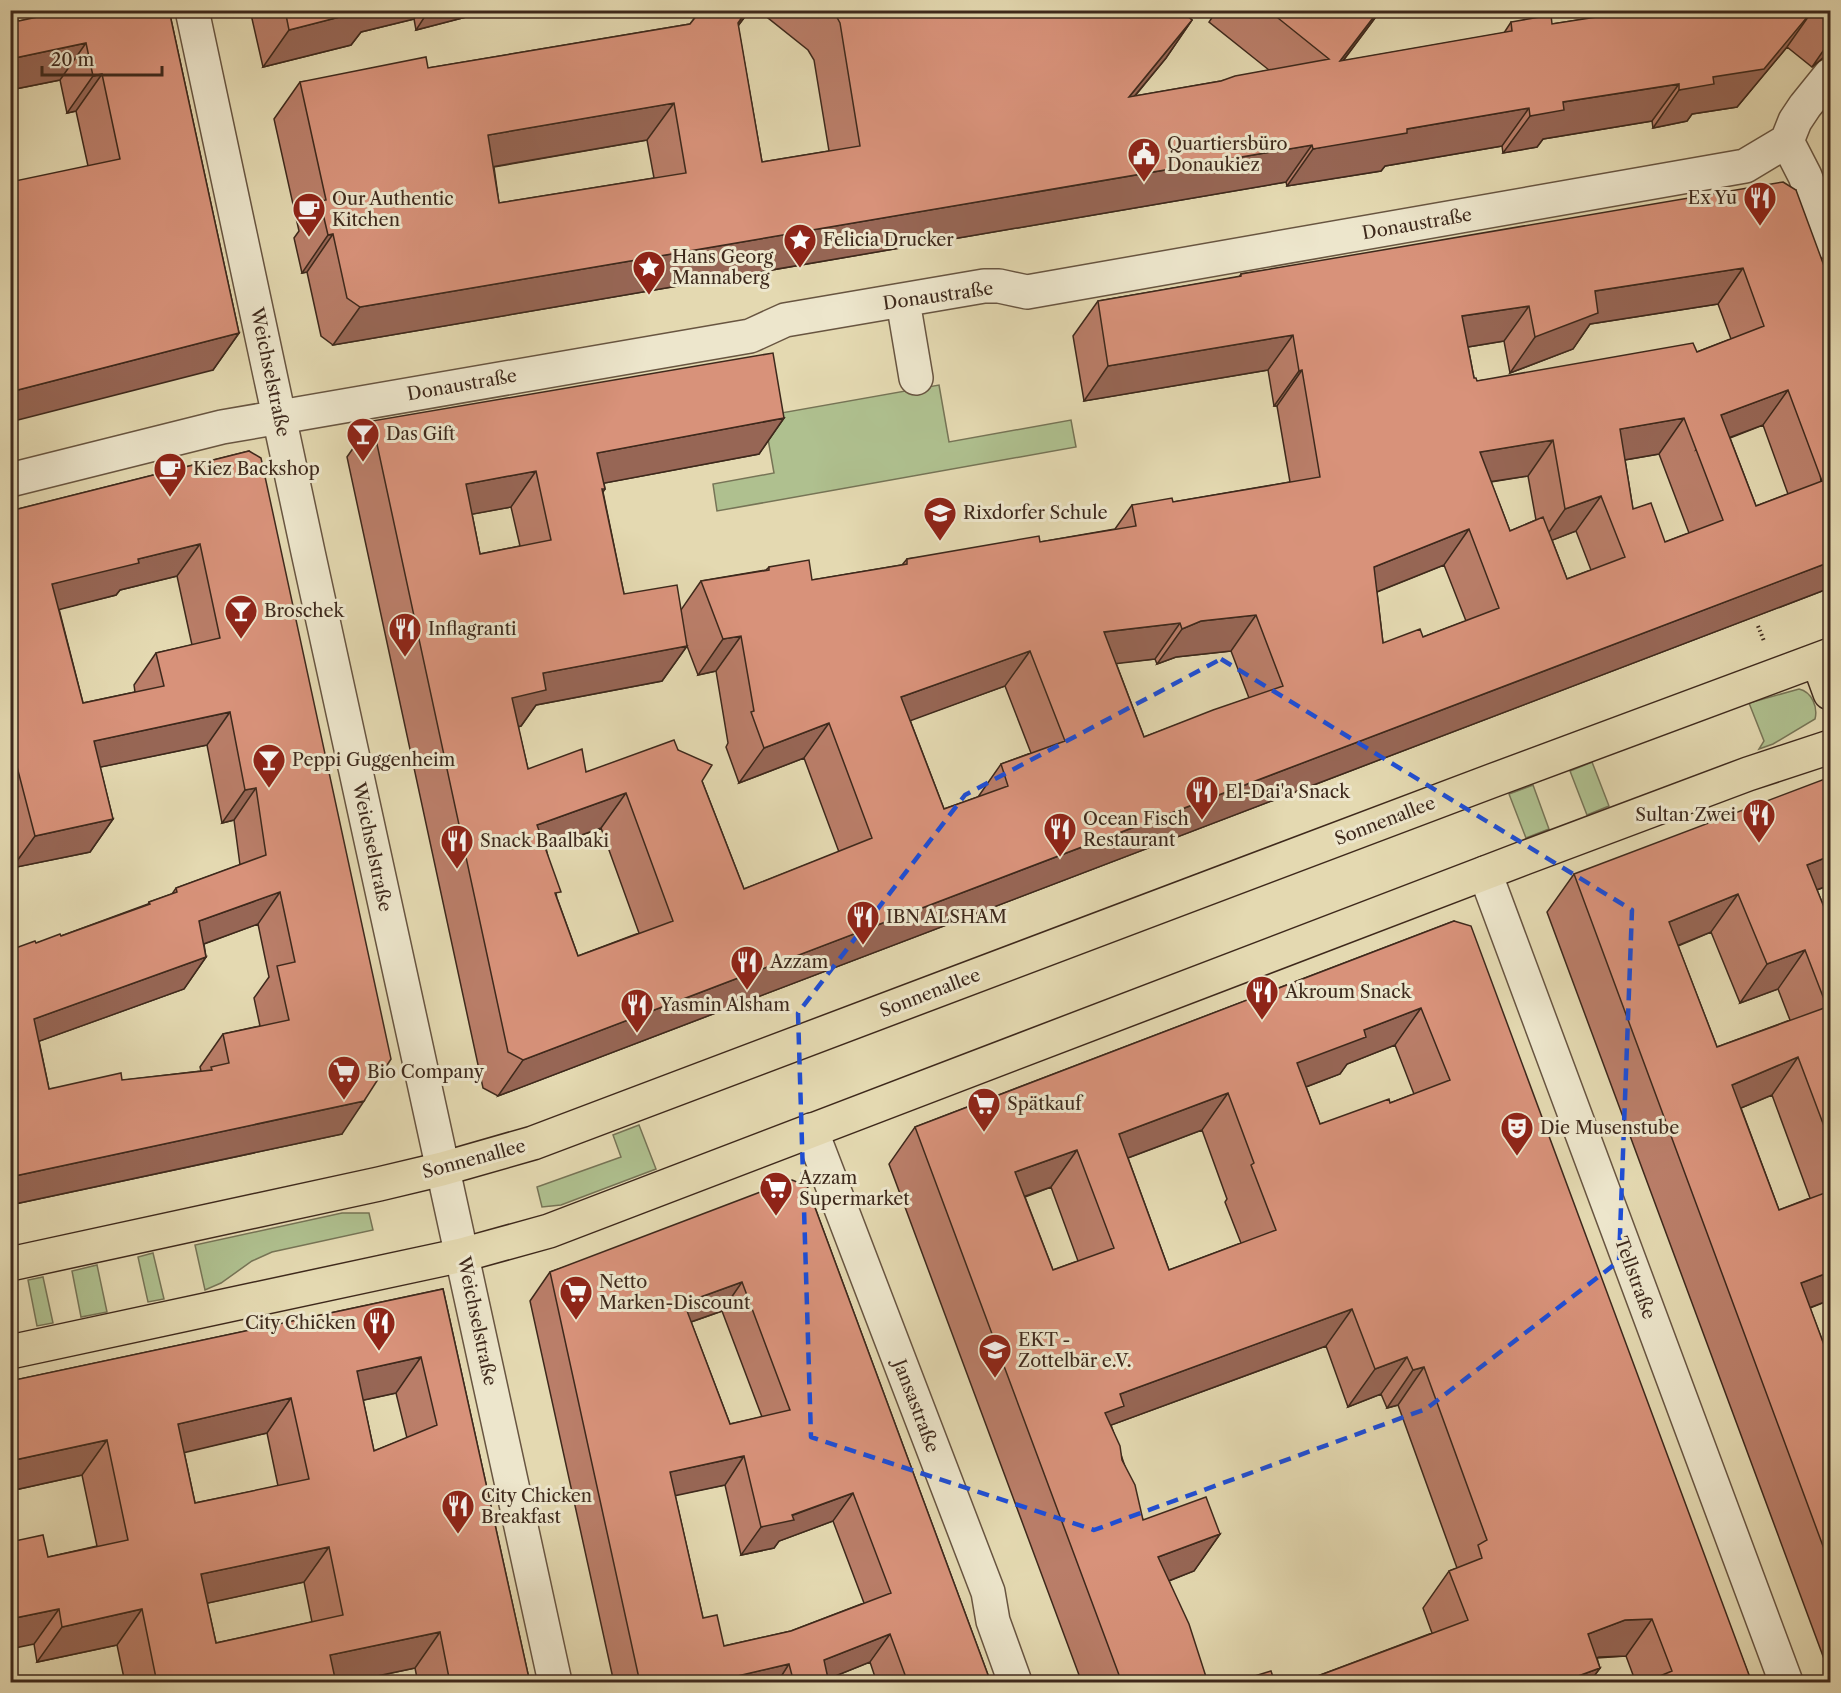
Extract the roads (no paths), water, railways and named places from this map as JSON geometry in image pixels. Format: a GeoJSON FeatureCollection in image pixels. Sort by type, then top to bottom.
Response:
{"type":"FeatureCollection","features":[{"type":"Feature","properties":{"kind":"main road","name":"Sonnenallee"},"geometry":{"type":"LineString","coordinates":[[10,1264],[442,1169],[533,1143],[1824,658]]}},
{"type":"Feature","properties":{"kind":"main road"},"geometry":{"type":"LineString","coordinates":[[1824,658],[1830,693]]}},
{"type":"Feature","properties":{"kind":"main road"},"geometry":{"type":"LineString","coordinates":[[10,1352],[462,1255],[549,1231],[1485,873],[1737,778],[1830,747]]}},
{"type":"Feature","properties":{"kind":"street","name":"Weichselstraße"},"geometry":{"type":"LineString","coordinates":[[192,10],[555,1683]]}},
{"type":"Feature","properties":{"kind":"street"},"geometry":{"type":"LineString","coordinates":[[1830,75],[1795,121],[1787,141],[1809,187],[1830,243]]}},
{"type":"Feature","properties":{"kind":"street","name":"Donaustraße"},"geometry":{"type":"LineString","coordinates":[[10,480],[222,427],[750,336],[785,320],[984,286],[999,286],[1027,292],[1745,166],[1787,141]]}},
{"type":"Feature","properties":{"kind":"street"},"geometry":{"type":"LineString","coordinates":[[903,301],[916,378]]}},
{"type":"Feature","properties":{"kind":"street","name":"Tellstraße"},"geometry":{"type":"LineString","coordinates":[[1485,873],[1786,1683]]}},
{"type":"Feature","properties":{"kind":"street","name":"Jansastraße"},"geometry":{"type":"LineString","coordinates":[[811,1130],[988,1592],[993,1621],[1016,1683]]}},
{"type":"Feature","properties":{"kind":"place","name":"Quartiersbüro Donaukiez"},"geometry":{"type":"Point","coordinates":[1144,183]}},
{"type":"Feature","properties":{"kind":"place","name":"Ex Yu"},"geometry":{"type":"Point","coordinates":[1760,227]}},
{"type":"Feature","properties":{"kind":"place","name":"Our Authentic Kitchen"},"geometry":{"type":"Point","coordinates":[309,238]}},
{"type":"Feature","properties":{"kind":"place","name":"Felicia Drucker"},"geometry":{"type":"Point","coordinates":[800,269]}},
{"type":"Feature","properties":{"kind":"place","name":"Hans Georg Mannaberg"},"geometry":{"type":"Point","coordinates":[649,296]}},
{"type":"Feature","properties":{"kind":"place","name":"Das Gift"},"geometry":{"type":"Point","coordinates":[363,463]}},
{"type":"Feature","properties":{"kind":"place","name":"Kiez Backshop"},"geometry":{"type":"Point","coordinates":[170,498]}},
{"type":"Feature","properties":{"kind":"place","name":"Rixdorfer Schule"},"geometry":{"type":"Point","coordinates":[940,542]}},
{"type":"Feature","properties":{"kind":"place","name":"Broschek"},"geometry":{"type":"Point","coordinates":[241,640]}},
{"type":"Feature","properties":{"kind":"place","name":"Inflagranti"},"geometry":{"type":"Point","coordinates":[405,658]}},
{"type":"Feature","properties":{"kind":"place","name":"Peppi Guggenheim"},"geometry":{"type":"Point","coordinates":[269,789]}},
{"type":"Feature","properties":{"kind":"place","name":"El-Dai'a Snack"},"geometry":{"type":"Point","coordinates":[1202,821]}},
{"type":"Feature","properties":{"kind":"place","name":"Sultan Zwei"},"geometry":{"type":"Point","coordinates":[1759,844]}},
{"type":"Feature","properties":{"kind":"place","name":"Ocean Fisch Restaurant"},"geometry":{"type":"Point","coordinates":[1060,858]}},
{"type":"Feature","properties":{"kind":"place","name":"Snack Baalbaki"},"geometry":{"type":"Point","coordinates":[457,870]}},
{"type":"Feature","properties":{"kind":"place","name":"IBN ALSHAM"},"geometry":{"type":"Point","coordinates":[863,946]}},
{"type":"Feature","properties":{"kind":"place","name":"Azzam"},"geometry":{"type":"Point","coordinates":[747,991]}},
{"type":"Feature","properties":{"kind":"place","name":"Akroum Snack"},"geometry":{"type":"Point","coordinates":[1262,1021]}},
{"type":"Feature","properties":{"kind":"place","name":"Yasmin Alsham"},"geometry":{"type":"Point","coordinates":[637,1034]}},
{"type":"Feature","properties":{"kind":"place","name":"Bio Company"},"geometry":{"type":"Point","coordinates":[344,1101]}},
{"type":"Feature","properties":{"kind":"place","name":"Spätkauf"},"geometry":{"type":"Point","coordinates":[984,1133]}},
{"type":"Feature","properties":{"kind":"place","name":"Die Musenstube"},"geometry":{"type":"Point","coordinates":[1517,1157]}},
{"type":"Feature","properties":{"kind":"place","name":"Azzam Supermarket"},"geometry":{"type":"Point","coordinates":[776,1217]}},
{"type":"Feature","properties":{"kind":"place","name":"Netto Marken-Discount"},"geometry":{"type":"Point","coordinates":[576,1321]}},
{"type":"Feature","properties":{"kind":"place","name":"City Chicken"},"geometry":{"type":"Point","coordinates":[379,1352]}},
{"type":"Feature","properties":{"kind":"place","name":"EKT - Zottelbär e.V."},"geometry":{"type":"Point","coordinates":[995,1379]}},
{"type":"Feature","properties":{"kind":"place","name":"City Chicken Breakfast"},"geometry":{"type":"Point","coordinates":[458,1535]}}]}
